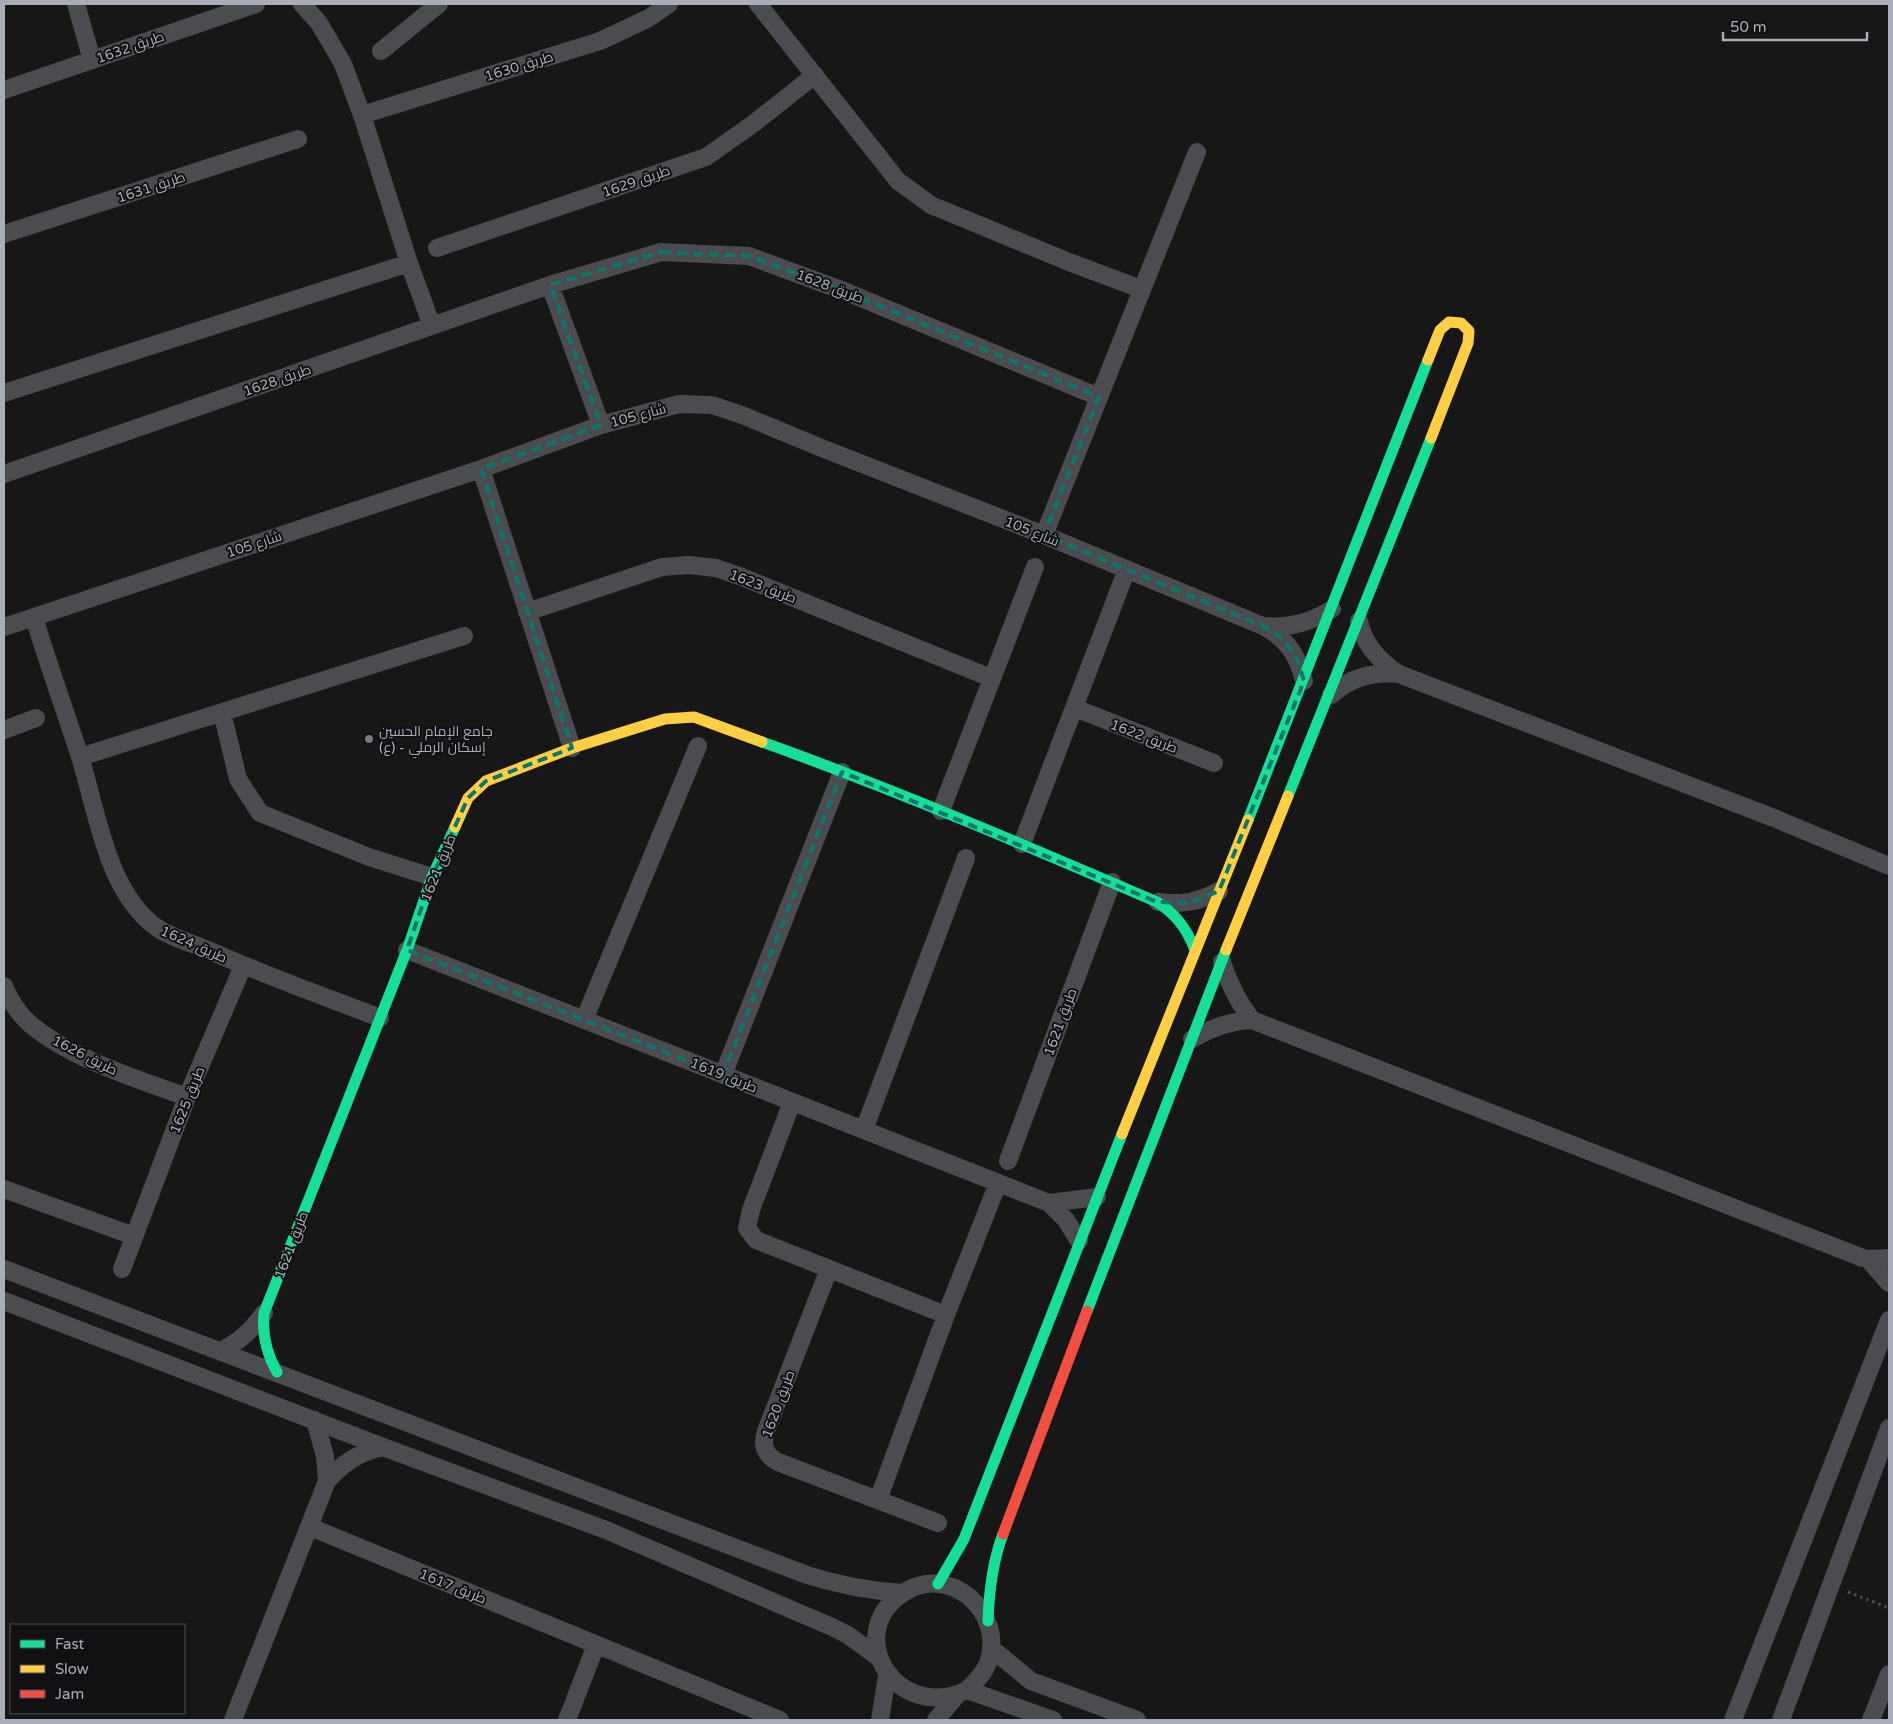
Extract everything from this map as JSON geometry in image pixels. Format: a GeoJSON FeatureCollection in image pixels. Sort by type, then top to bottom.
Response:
{"type":"FeatureCollection","features":[{"type":"Feature","properties":{"kind":"street"},"geometry":{"type":"LineString","coordinates":[[76,4],[92,60]]}},
{"type":"Feature","properties":{"kind":"street","name":"طريق 1632"},"geometry":{"type":"LineString","coordinates":[[4,90],[256,4]]}},
{"type":"Feature","properties":{"kind":"street"},"geometry":{"type":"LineString","coordinates":[[302,4],[319,23],[343,64],[362,115],[409,263],[432,326]]}},
{"type":"Feature","properties":{"kind":"street"},"geometry":{"type":"LineString","coordinates":[[381,50],[439,4]]}},
{"type":"Feature","properties":{"kind":"street","name":"طريق 1630"},"geometry":{"type":"LineString","coordinates":[[362,115],[600,41],[649,18],[669,4]]}},
{"type":"Feature","properties":{"kind":"street"},"geometry":{"type":"LineString","coordinates":[[758,4],[898,181],[931,205],[1069,262],[1141,289]]}},
{"type":"Feature","properties":{"kind":"street","name":"طريق 1629"},"geometry":{"type":"LineString","coordinates":[[437,248],[706,157],[753,124],[814,75]]}},
{"type":"Feature","properties":{"kind":"street","name":"طريق 1631"},"geometry":{"type":"LineString","coordinates":[[4,234],[298,139]]}},
{"type":"Feature","properties":{"kind":"street"},"geometry":{"type":"LineString","coordinates":[[1044,535],[1197,152]]}},
{"type":"Feature","properties":{"kind":"street","name":"طريق 1628"},"geometry":{"type":"LineString","coordinates":[[4,474],[550,285],[661,252],[749,256],[844,291],[1099,396]]}},
{"type":"Feature","properties":{"kind":"street"},"geometry":{"type":"LineString","coordinates":[[4,393],[409,263]]}},
{"type":"Feature","properties":{"kind":"street"},"geometry":{"type":"LineString","coordinates":[[550,285],[601,424]]}},
{"type":"Feature","properties":{"kind":"street"},"geometry":{"type":"LineString","coordinates":[[936,1720],[961,1693],[979,1679],[987,1664],[991,1648],[988,1621],[989,1594],[1000,1542],[1047,1415],[1254,879],[1329,697],[1468,343],[1469,331],[1460,323],[1449,322],[1440,330],[1304,681],[1079,1241],[964,1539],[938,1584]]}},
{"type":"Feature","properties":{"kind":"street","name":"شارع 105"},"geometry":{"type":"LineString","coordinates":[[4,628],[480,469],[601,424],[679,404],[712,405],[742,414],[824,449],[1044,535],[1263,626],[1273,631],[1290,648],[1297,658],[1304,681]]}},
{"type":"Feature","properties":{"kind":"street"},"geometry":{"type":"LineString","coordinates":[[480,469],[572,748]]}},
{"type":"Feature","properties":{"kind":"street","name":"طريق 1623"},"geometry":{"type":"LineString","coordinates":[[527,612],[662,567],[689,565],[716,568],[991,678]]}},
{"type":"Feature","properties":{"kind":"street"},"geometry":{"type":"LineString","coordinates":[[941,811],[1035,567]]}},
{"type":"Feature","properties":{"kind":"street"},"geometry":{"type":"LineString","coordinates":[[1022,844],[1127,569]]}},
{"type":"Feature","properties":{"kind":"street","name":"شارع 105"},"geometry":{"type":"LineString","coordinates":[[1263,626],[1275,627],[1299,624],[1322,616],[1332,609]]}},
{"type":"Feature","properties":{"kind":"street","name":"طريق 1624"},"geometry":{"type":"LineString","coordinates":[[34,617],[48,665],[80,757],[106,847],[126,894],[140,914],[157,928],[243,966],[380,1018]]}},
{"type":"Feature","properties":{"kind":"street"},"geometry":{"type":"LineString","coordinates":[[1359,621],[1362,634],[1368,646],[1377,657],[1399,674],[1774,818],[1889,866]]}},
{"type":"Feature","properties":{"kind":"street"},"geometry":{"type":"LineString","coordinates":[[80,757],[464,636]]}},
{"type":"Feature","properties":{"kind":"street"},"geometry":{"type":"LineString","coordinates":[[1329,697],[1341,686],[1368,674],[1399,674]]}},
{"type":"Feature","properties":{"kind":"street","name":"طريق 1622"},"geometry":{"type":"LineString","coordinates":[[1075,708],[1214,763]]}},
{"type":"Feature","properties":{"kind":"street"},"geometry":{"type":"LineString","coordinates":[[222,712],[238,779],[260,813],[369,857],[432,878]]}},
{"type":"Feature","properties":{"kind":"street","name":"طريق 1621"},"geometry":{"type":"LineString","coordinates":[[221,1351],[241,1339],[254,1327],[264,1313],[407,950],[432,878],[468,798],[486,781],[572,748],[665,719],[694,717],[941,811],[1157,902],[1171,910],[1182,922],[1190,935],[1195,950]]}},
{"type":"Feature","properties":{"kind":"street"},"geometry":{"type":"LineString","coordinates":[[4,730],[36,718]]}},
{"type":"Feature","properties":{"kind":"street"},"geometry":{"type":"LineString","coordinates":[[584,1020],[698,746]]}},
{"type":"Feature","properties":{"kind":"street"},"geometry":{"type":"LineString","coordinates":[[723,1075],[842,772]]}},
{"type":"Feature","properties":{"kind":"street"},"geometry":{"type":"LineString","coordinates":[[864,1130],[966,858]]}},
{"type":"Feature","properties":{"kind":"street","name":"طريق 1621"},"geometry":{"type":"LineString","coordinates":[[1008,1161],[1112,882]]}},
{"type":"Feature","properties":{"kind":"street","name":"طريق 1621"},"geometry":{"type":"LineString","coordinates":[[1157,902],[1173,904],[1190,903],[1205,899],[1219,891]]}},
{"type":"Feature","properties":{"kind":"street","name":"طريق 1619"},"geometry":{"type":"LineString","coordinates":[[407,950],[1049,1203],[1066,1220],[1079,1241]]}},
{"type":"Feature","properties":{"kind":"street"},"geometry":{"type":"LineString","coordinates":[[1222,962],[1230,987],[1252,1020]]}},
{"type":"Feature","properties":{"kind":"street","name":"طريق 1625"},"geometry":{"type":"LineString","coordinates":[[122,1269],[187,1096],[243,966]]}},
{"type":"Feature","properties":{"kind":"street","name":"طريق 1626"},"geometry":{"type":"LineString","coordinates":[[4,986],[9,998],[29,1023],[62,1046],[130,1077],[187,1096]]}},
{"type":"Feature","properties":{"kind":"street"},"geometry":{"type":"LineString","coordinates":[[1192,1040],[1221,1025],[1240,1020],[1252,1020],[1868,1259],[1889,1258]]}},
{"type":"Feature","properties":{"kind":"street"},"geometry":{"type":"LineString","coordinates":[[792,1102],[747,1228],[756,1240],[946,1315]]}},
{"type":"Feature","properties":{"kind":"street"},"geometry":{"type":"LineString","coordinates":[[878,1500],[946,1315],[998,1183]]}},
{"type":"Feature","properties":{"kind":"street"},"geometry":{"type":"LineString","coordinates":[[4,1189],[134,1236]]}},
{"type":"Feature","properties":{"kind":"street","name":"طريق 1619"},"geometry":{"type":"LineString","coordinates":[[1049,1203],[1097,1197]]}},
{"type":"Feature","properties":{"kind":"street"},"geometry":{"type":"LineString","coordinates":[[1868,1259],[1889,1283]]}},
{"type":"Feature","properties":{"kind":"street"},"geometry":{"type":"LineString","coordinates":[[4,1269],[807,1575],[838,1585],[871,1591],[903,1593]]}},
{"type":"Feature","properties":{"kind":"street","name":"طريق 1620"},"geometry":{"type":"LineString","coordinates":[[829,1269],[766,1431],[763,1440],[764,1450],[770,1458],[778,1462],[938,1523]]}},
{"type":"Feature","properties":{"kind":"street"},"geometry":{"type":"LineString","coordinates":[[4,1301],[383,1447],[606,1530],[832,1627],[848,1635],[878,1657]]}},
{"type":"Feature","properties":{"kind":"street","name":"طريق 1621"},"geometry":{"type":"LineString","coordinates":[[264,1313],[262,1332],[265,1350],[277,1372]]}},
{"type":"Feature","properties":{"kind":"street"},"geometry":{"type":"LineString","coordinates":[[1733,1720],[1889,1320]]}},
{"type":"Feature","properties":{"kind":"street"},"geometry":{"type":"LineString","coordinates":[[314,1420],[324,1450],[327,1482]]}},
{"type":"Feature","properties":{"kind":"street"},"geometry":{"type":"LineString","coordinates":[[1781,1720],[1889,1428]]}},
{"type":"Feature","properties":{"kind":"street"},"geometry":{"type":"LineString","coordinates":[[233,1720],[327,1482],[346,1462],[370,1450],[383,1447]]}},
{"type":"Feature","properties":{"kind":"street","name":"طريق 1617"},"geometry":{"type":"LineString","coordinates":[[310,1527],[596,1645],[761,1717],[780,1720]]}},
{"type":"Feature","properties":{"kind":"street"},"geometry":{"type":"LineString","coordinates":[[988,1621],[977,1603],[959,1590],[938,1584],[920,1585],[903,1593],[890,1604],[880,1620],[876,1638],[878,1657],[887,1676],[901,1690],[918,1698],[937,1700],[961,1693],[1054,1720]]}},
{"type":"Feature","properties":{"kind":"street"},"geometry":{"type":"LineString","coordinates":[[567,1720],[596,1645]]}},
{"type":"Feature","properties":{"kind":"street"},"geometry":{"type":"LineString","coordinates":[[991,1648],[1031,1681],[1137,1720]]}},
{"type":"Feature","properties":{"kind":"street"},"geometry":{"type":"LineString","coordinates":[[1871,1720],[1889,1674]]}},
{"type":"Feature","properties":{"kind":"street"},"geometry":{"type":"LineString","coordinates":[[880,1720],[887,1676]]}},
{"type":"Feature","properties":{"kind":"path"},"geometry":{"type":"LineString","coordinates":[[1831,1586],[1889,1608]]}},
{"type":"Feature","properties":{"kind":"highlighted area"},"geometry":{"type":"Polygon","coordinates":[[[661,252],[749,256],[844,291],[1099,397],[1044,535],[1263,626],[1283,639],[1297,658],[1304,681],[1219,891],[1190,903],[1157,902],[842,772],[723,1075],[407,950],[432,877],[468,798],[486,781],[572,748],[481,469],[601,425],[550,285],[661,252]]]}},
{"type":"Feature","properties":{"kind":"traffic: fast"},"geometry":{"type":"LineString","coordinates":[[1248,820],[1428,360]]}},
{"type":"Feature","properties":{"kind":"traffic: fast"},"geometry":{"type":"LineString","coordinates":[[1288,796],[1431,438]]}},
{"type":"Feature","properties":{"kind":"traffic: fast"},"geometry":{"type":"LineString","coordinates":[[762,742],[912,799],[1157,902],[1180,923],[1195,950]]}},
{"type":"Feature","properties":{"kind":"traffic: fast"},"geometry":{"type":"LineString","coordinates":[[277,1372],[266,1344],[264,1313],[407,950],[432,877],[455,827]]}},
{"type":"Feature","properties":{"kind":"traffic: fast"},"geometry":{"type":"LineString","coordinates":[[1087,1311],[1226,950]]}},
{"type":"Feature","properties":{"kind":"traffic: fast"},"geometry":{"type":"LineString","coordinates":[[938,1584],[964,1539],[1122,1134]]}},
{"type":"Feature","properties":{"kind":"traffic: fast"},"geometry":{"type":"LineString","coordinates":[[988,1621],[992,1577],[1003,1534]]}},
{"type":"Feature","properties":{"kind":"traffic: slow"},"geometry":{"type":"LineString","coordinates":[[1428,360],[1440,330],[1449,322],[1461,323],[1469,331],[1468,343],[1431,438]]}},
{"type":"Feature","properties":{"kind":"traffic: slow"},"geometry":{"type":"LineString","coordinates":[[455,827],[468,798],[486,781],[572,748],[665,719],[694,717],[762,742]]}},
{"type":"Feature","properties":{"kind":"traffic: slow"},"geometry":{"type":"LineString","coordinates":[[1226,950],[1288,796]]}},
{"type":"Feature","properties":{"kind":"traffic: slow"},"geometry":{"type":"LineString","coordinates":[[1122,1134],[1248,820]]}},
{"type":"Feature","properties":{"kind":"traffic: jam"},"geometry":{"type":"LineString","coordinates":[[1003,1534],[1087,1311]]}},
{"type":"Feature","properties":{"kind":"place","name":"جامع الإمام الحسين (ع) - إسكان الرملي"},"geometry":{"type":"Point","coordinates":[369,739]}}]}
